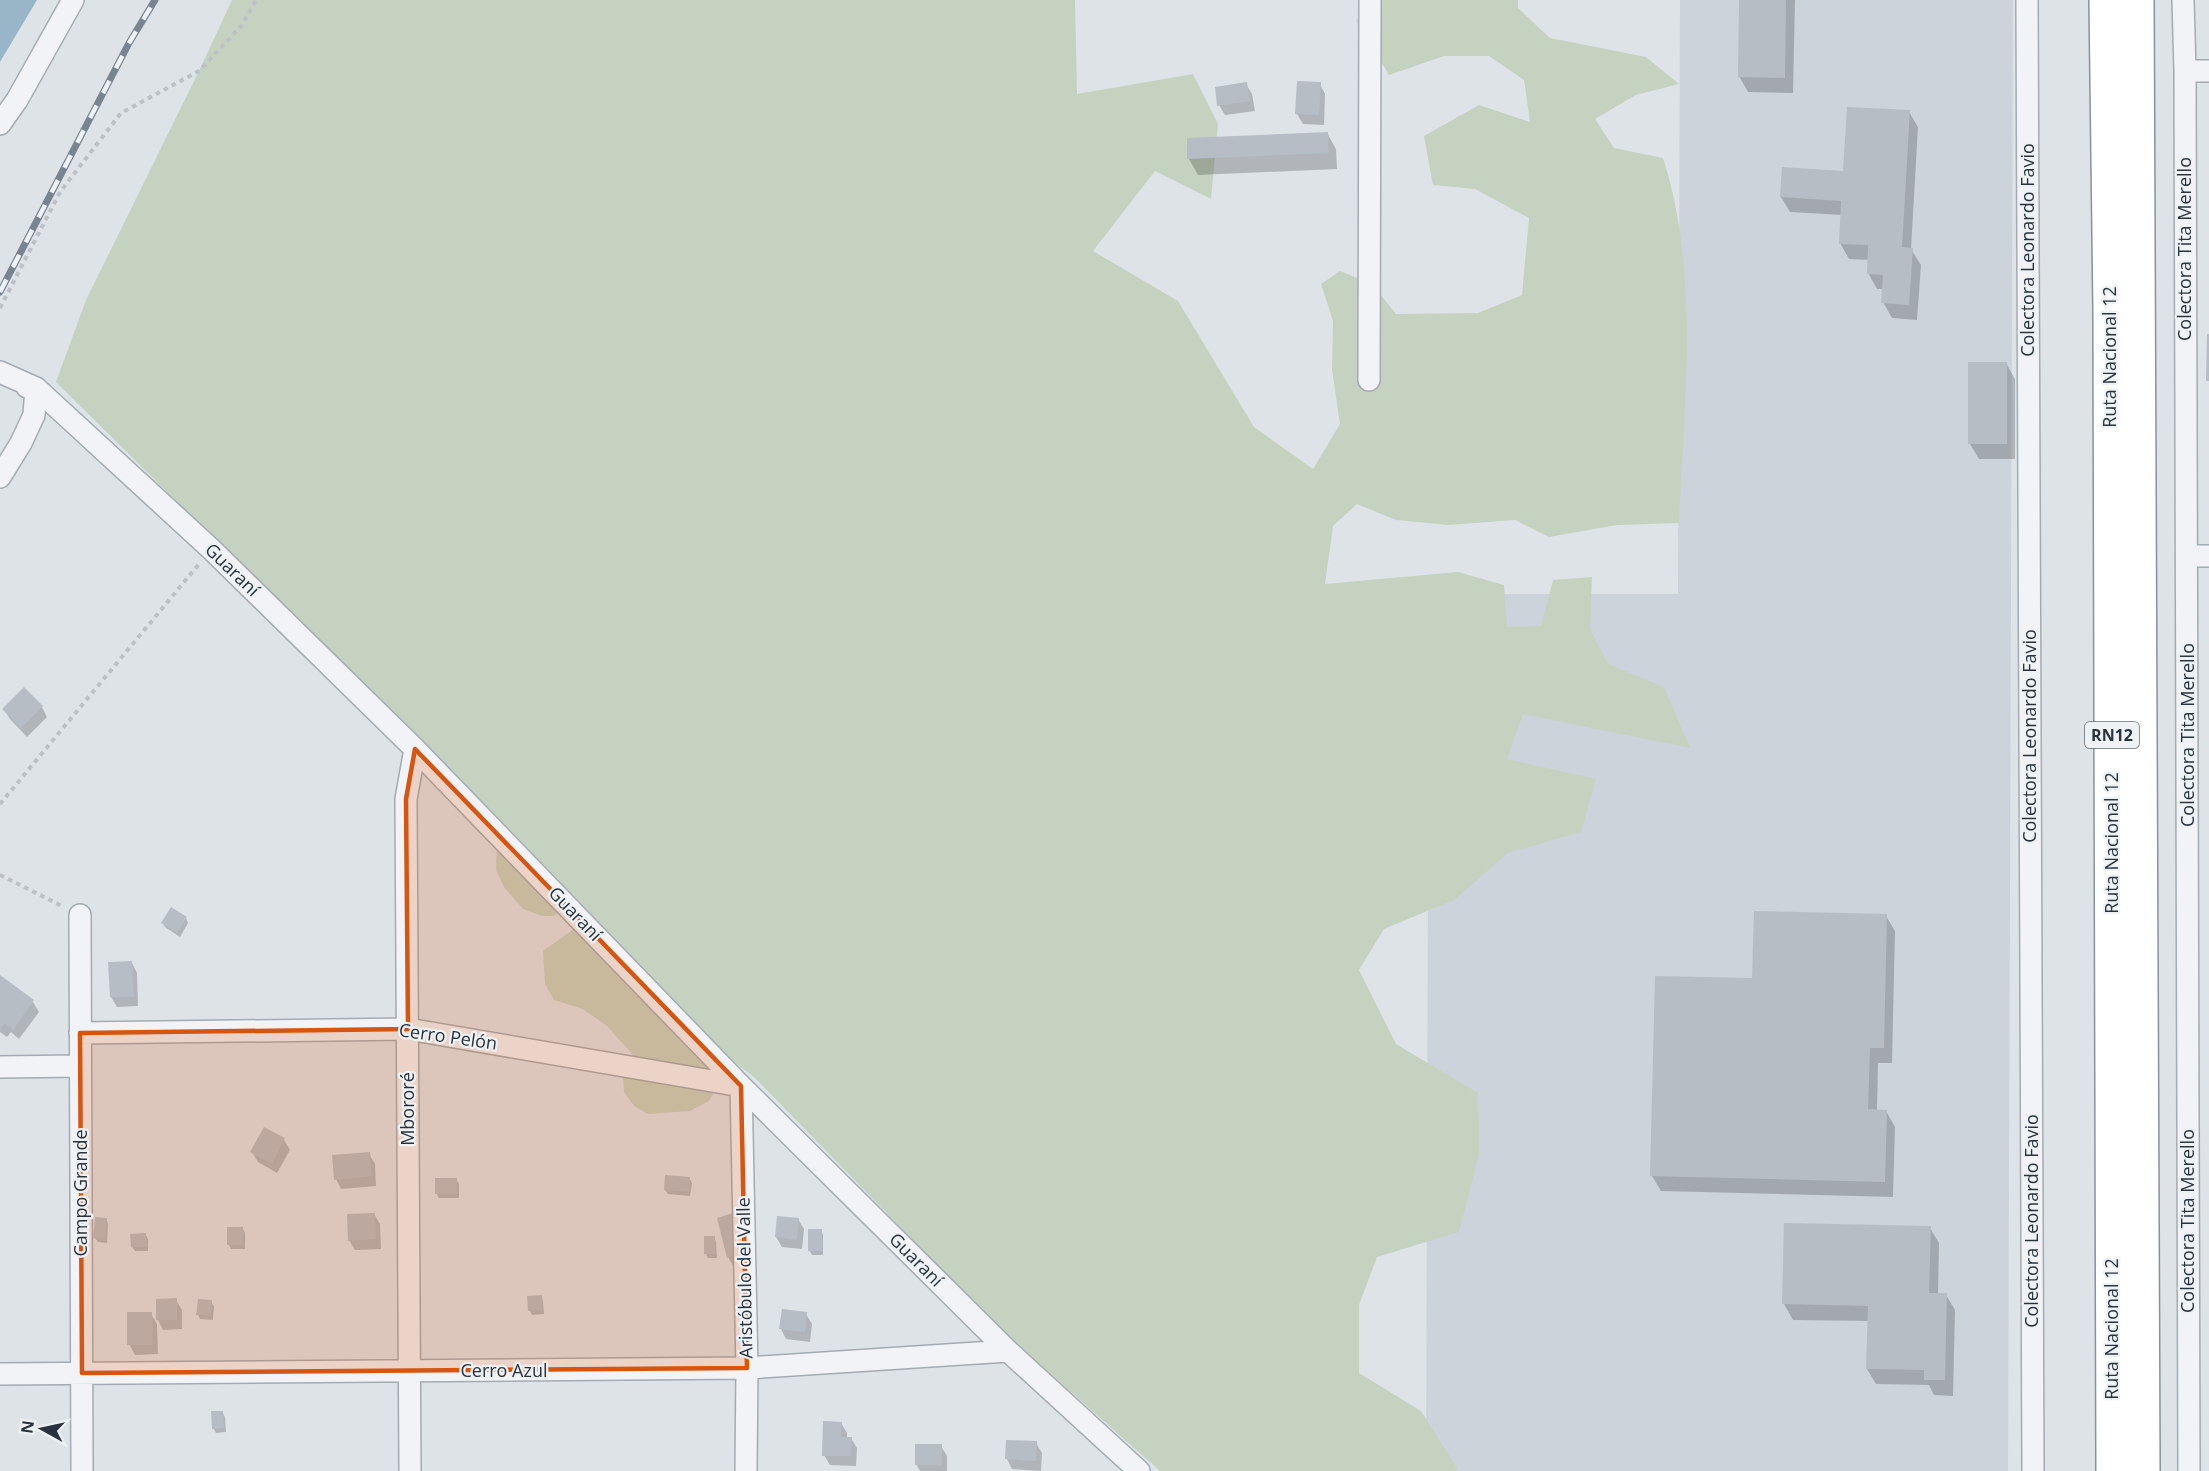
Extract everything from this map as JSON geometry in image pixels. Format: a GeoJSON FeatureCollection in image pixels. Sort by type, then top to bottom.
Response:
{"type":"FeatureCollection","features":[{"type":"Feature","properties":{"kind":"highway","name":"Ruta Nacional 12"},"geometry":{"type":"LineString","coordinates":[[2106,0],[2110,334],[2113,1471]]}},
{"type":"Feature","properties":{"kind":"highway","name":"Ruta Nacional 12"},"geometry":{"type":"LineString","coordinates":[[2137,0],[2143,1471]]}},
{"type":"Feature","properties":{"kind":"street"},"geometry":{"type":"LineString","coordinates":[[0,124],[17,100],[73,0]]}},
{"type":"Feature","properties":{"kind":"street"},"geometry":{"type":"LineString","coordinates":[[1369,380],[1370,0]]}},
{"type":"Feature","properties":{"kind":"street","name":"Colectora Leonardo Favio"},"geometry":{"type":"LineString","coordinates":[[2027,0],[2033,1471]]}},
{"type":"Feature","properties":{"kind":"street","name":"Colectora Tita Merello"},"geometry":{"type":"LineString","coordinates":[[2183,0],[2187,556],[2199,1035],[2188,1471]]}},
{"type":"Feature","properties":{"kind":"street"},"geometry":{"type":"LineString","coordinates":[[2185,71],[2209,71]]}},
{"type":"Feature","properties":{"kind":"street","name":"Guaraní"},"geometry":{"type":"LineString","coordinates":[[0,372],[36,388],[211,549],[415,749],[741,1086],[1008,1351],[1139,1471]]}},
{"type":"Feature","properties":{"kind":"street"},"geometry":{"type":"LineString","coordinates":[[0,386],[36,388],[34,415],[21,443],[0,477]]}},
{"type":"Feature","properties":{"kind":"street"},"geometry":{"type":"LineString","coordinates":[[2187,556],[2209,556]]}},
{"type":"Feature","properties":{"kind":"street","name":"Mbororé"},"geometry":{"type":"LineString","coordinates":[[410,1471],[406,799],[415,749]]}},
{"type":"Feature","properties":{"kind":"street","name":"Campo Grande"},"geometry":{"type":"LineString","coordinates":[[80,915],[82,1471]]}},
{"type":"Feature","properties":{"kind":"street","name":"Cerro Pelón"},"geometry":{"type":"LineString","coordinates":[[80,1034],[408,1029],[741,1086]]}},
{"type":"Feature","properties":{"kind":"street"},"geometry":{"type":"LineString","coordinates":[[0,1066],[80,1066]]}},
{"type":"Feature","properties":{"kind":"street","name":"Aristóbulo del Valle"},"geometry":{"type":"LineString","coordinates":[[741,1086],[747,1368],[746,1471]]}},
{"type":"Feature","properties":{"kind":"street","name":"Cerro Azul"},"geometry":{"type":"LineString","coordinates":[[0,1374],[747,1368],[1008,1351]]}},
{"type":"Feature","properties":{"kind":"path"},"geometry":{"type":"LineString","coordinates":[[0,308],[60,192],[121,112],[199,71],[242,26],[256,0]]}},
{"type":"Feature","properties":{"kind":"path"},"geometry":{"type":"LineString","coordinates":[[0,804],[211,549]]}},
{"type":"Feature","properties":{"kind":"path"},"geometry":{"type":"LineString","coordinates":[[0,875],[80,915]]}},
{"type":"Feature","properties":{"kind":"highlighted area"},"geometry":{"type":"Polygon","coordinates":[[[415,749],[741,1086],[747,1368],[82,1373],[80,1033],[408,1029],[406,799],[415,749]]]}},
{"type":"Feature","properties":{"kind":"shaded area"},"geometry":{"type":"Polygon","coordinates":[[[1680,0],[2013,0],[2008,1471],[1426,1471],[1429,594],[1678,594],[1680,0]]]}},
{"type":"Feature","properties":{"kind":"green space"},"geometry":{"type":"Polygon","coordinates":[[[232,0],[1075,0],[1077,94],[1193,74],[1218,124],[1211,199],[1155,171],[1093,251],[1178,301],[1254,427],[1313,469],[1340,424],[1332,369],[1333,321],[1321,284],[1340,271],[1372,284],[1396,314],[1478,313],[1522,295],[1529,218],[1475,189],[1433,185],[1424,136],[1479,105],[1530,122],[1524,80],[1489,56],[1444,56],[1389,75],[1357,22],[1362,0],[1518,0],[1518,8],[1550,38],[1646,57],[1679,84],[1636,95],[1595,119],[1614,148],[1663,158],[1675,202],[1686,292],[1687,339],[1679,523],[1617,525],[1549,537],[1515,520],[1448,525],[1396,520],[1357,504],[1333,526],[1325,584],[1458,572],[1504,585],[1507,627],[1541,626],[1553,580],[1592,577],[1590,629],[1608,664],[1664,687],[1690,748],[1523,714],[1507,759],[1596,779],[1581,832],[1508,853],[1454,900],[1384,929],[1359,970],[1396,1044],[1478,1093],[1479,1154],[1459,1232],[1377,1257],[1359,1305],[1359,1373],[1421,1411],[1457,1468],[1456,1471],[1160,1471],[1003,1332],[755,1078],[733,1061],[720,1056],[718,1085],[709,1101],[690,1111],[648,1114],[634,1106],[624,1092],[623,1075],[638,1061],[607,1026],[583,1009],[554,1000],[545,984],[543,951],[571,931],[578,917],[564,907],[554,916],[542,916],[523,909],[504,887],[496,870],[497,841],[361,684],[56,382],[86,300],[232,0]]]}},
{"type":"Feature","properties":{"kind":"water"},"geometry":{"type":"Polygon","coordinates":[[[0,0],[37,0],[0,62],[0,0]]]}},
{"type":"Feature","properties":{"kind":"building"},"geometry":{"type":"Polygon","coordinates":[[[1739,0],[1786,0],[1785,78],[1738,77],[1739,0]]]}},
{"type":"Feature","properties":{"kind":"building"},"geometry":{"type":"Polygon","coordinates":[[[1297,81],[1321,82],[1319,115],[1295,114],[1297,81]]]}},
{"type":"Feature","properties":{"kind":"building"},"geometry":{"type":"Polygon","coordinates":[[[1247,82],[1250,101],[1217,106],[1215,87],[1247,82]]]}},
{"type":"Feature","properties":{"kind":"building"},"geometry":{"type":"Polygon","coordinates":[[[1847,107],[1910,110],[1902,247],[1913,248],[1909,305],[1881,303],[1883,275],[1867,274],[1868,245],[1839,244],[1841,201],[1780,197],[1782,167],[1843,171],[1847,107]]]}},
{"type":"Feature","properties":{"kind":"building"},"geometry":{"type":"Polygon","coordinates":[[[1328,132],[1329,153],[1187,159],[1187,138],[1328,132]]]}},
{"type":"Feature","properties":{"kind":"building"},"geometry":{"type":"Polygon","coordinates":[[[2207,334],[2209,334],[2209,381],[2206,381],[2207,334]]]}},
{"type":"Feature","properties":{"kind":"building"},"geometry":{"type":"Polygon","coordinates":[[[1968,362],[2007,362],[2007,444],[1968,444],[1968,362]]]}},
{"type":"Feature","properties":{"kind":"building"},"geometry":{"type":"Polygon","coordinates":[[[24,687],[43,706],[21,728],[2,709],[24,687]]]}},
{"type":"Feature","properties":{"kind":"building"},"geometry":{"type":"Polygon","coordinates":[[[171,907],[187,917],[177,933],[161,923],[171,907]]]}},
{"type":"Feature","properties":{"kind":"building"},"geometry":{"type":"Polygon","coordinates":[[[1754,911],[1887,914],[1884,1048],[1870,1048],[1868,1109],[1887,1110],[1885,1182],[1650,1176],[1655,976],[1752,978],[1754,911]]]}},
{"type":"Feature","properties":{"kind":"building"},"geometry":{"type":"Polygon","coordinates":[[[132,961],[134,997],[110,997],[108,962],[132,961]]]}},
{"type":"Feature","properties":{"kind":"building"},"geometry":{"type":"Polygon","coordinates":[[[0,975],[34,1000],[13,1030],[5,1023],[0,1029],[0,975]]]}},
{"type":"Feature","properties":{"kind":"building"},"geometry":{"type":"Polygon","coordinates":[[[264,1127],[285,1138],[272,1164],[250,1152],[264,1127]]]}},
{"type":"Feature","properties":{"kind":"building"},"geometry":{"type":"Polygon","coordinates":[[[370,1152],[372,1176],[334,1180],[332,1155],[370,1152]]]}},
{"type":"Feature","properties":{"kind":"building"},"geometry":{"type":"Polygon","coordinates":[[[665,1175],[690,1177],[689,1192],[664,1190],[665,1175]]]}},
{"type":"Feature","properties":{"kind":"building"},"geometry":{"type":"Polygon","coordinates":[[[435,1178],[457,1178],[457,1194],[435,1194],[435,1178]]]}},
{"type":"Feature","properties":{"kind":"building"},"geometry":{"type":"Polygon","coordinates":[[[375,1213],[376,1239],[348,1241],[347,1214],[375,1213]]]}},
{"type":"Feature","properties":{"kind":"building"},"geometry":{"type":"Polygon","coordinates":[[[733,1213],[743,1254],[727,1258],[717,1218],[733,1213]]]}},
{"type":"Feature","properties":{"kind":"building"},"geometry":{"type":"Polygon","coordinates":[[[777,1216],[799,1218],[797,1240],[775,1237],[777,1216]]]}},
{"type":"Feature","properties":{"kind":"building"},"geometry":{"type":"Polygon","coordinates":[[[95,1217],[107,1218],[105,1239],[93,1238],[95,1217]]]}},
{"type":"Feature","properties":{"kind":"building"},"geometry":{"type":"Polygon","coordinates":[[[1784,1223],[1931,1226],[1929,1293],[1947,1293],[1945,1380],[1924,1380],[1924,1370],[1866,1369],[1868,1306],[1782,1304],[1784,1223]]]}},
{"type":"Feature","properties":{"kind":"building"},"geometry":{"type":"Polygon","coordinates":[[[227,1227],[243,1227],[243,1245],[227,1245],[227,1227]]]}},
{"type":"Feature","properties":{"kind":"building"},"geometry":{"type":"Polygon","coordinates":[[[808,1229],[822,1229],[822,1251],[808,1251],[808,1229]]]}},
{"type":"Feature","properties":{"kind":"building"},"geometry":{"type":"Polygon","coordinates":[[[146,1233],[147,1247],[131,1247],[130,1234],[146,1233]]]}},
{"type":"Feature","properties":{"kind":"building"},"geometry":{"type":"Polygon","coordinates":[[[704,1236],[715,1236],[715,1254],[704,1254],[704,1236]]]}},
{"type":"Feature","properties":{"kind":"building"},"geometry":{"type":"Polygon","coordinates":[[[542,1295],[543,1310],[528,1311],[527,1296],[542,1295]]]}},
{"type":"Feature","properties":{"kind":"building"},"geometry":{"type":"Polygon","coordinates":[[[177,1298],[177,1320],[156,1320],[156,1299],[177,1298]]]}},
{"type":"Feature","properties":{"kind":"building"},"geometry":{"type":"Polygon","coordinates":[[[198,1299],[212,1300],[211,1316],[196,1315],[198,1299]]]}},
{"type":"Feature","properties":{"kind":"building"},"geometry":{"type":"Polygon","coordinates":[[[782,1309],[807,1312],[805,1332],[779,1329],[782,1309]]]}},
{"type":"Feature","properties":{"kind":"building"},"geometry":{"type":"Polygon","coordinates":[[[127,1312],[152,1312],[153,1345],[127,1345],[127,1312]]]}},
{"type":"Feature","properties":{"kind":"building"},"geometry":{"type":"Polygon","coordinates":[[[211,1411],[223,1411],[224,1428],[212,1429],[211,1411]]]}},
{"type":"Feature","properties":{"kind":"building"},"geometry":{"type":"Polygon","coordinates":[[[823,1421],[842,1422],[841,1437],[852,1437],[851,1456],[822,1456],[823,1421]]]}},
{"type":"Feature","properties":{"kind":"building"},"geometry":{"type":"Polygon","coordinates":[[[1006,1440],[1037,1441],[1036,1461],[1005,1459],[1006,1440]]]}},
{"type":"Feature","properties":{"kind":"building"},"geometry":{"type":"Polygon","coordinates":[[[915,1444],[942,1444],[942,1465],[915,1465],[915,1444]]]}},
{"type":"Feature","properties":{"kind":"railway"},"geometry":{"type":"LineString","coordinates":[[0,292],[129,43],[155,0]]}}]}
